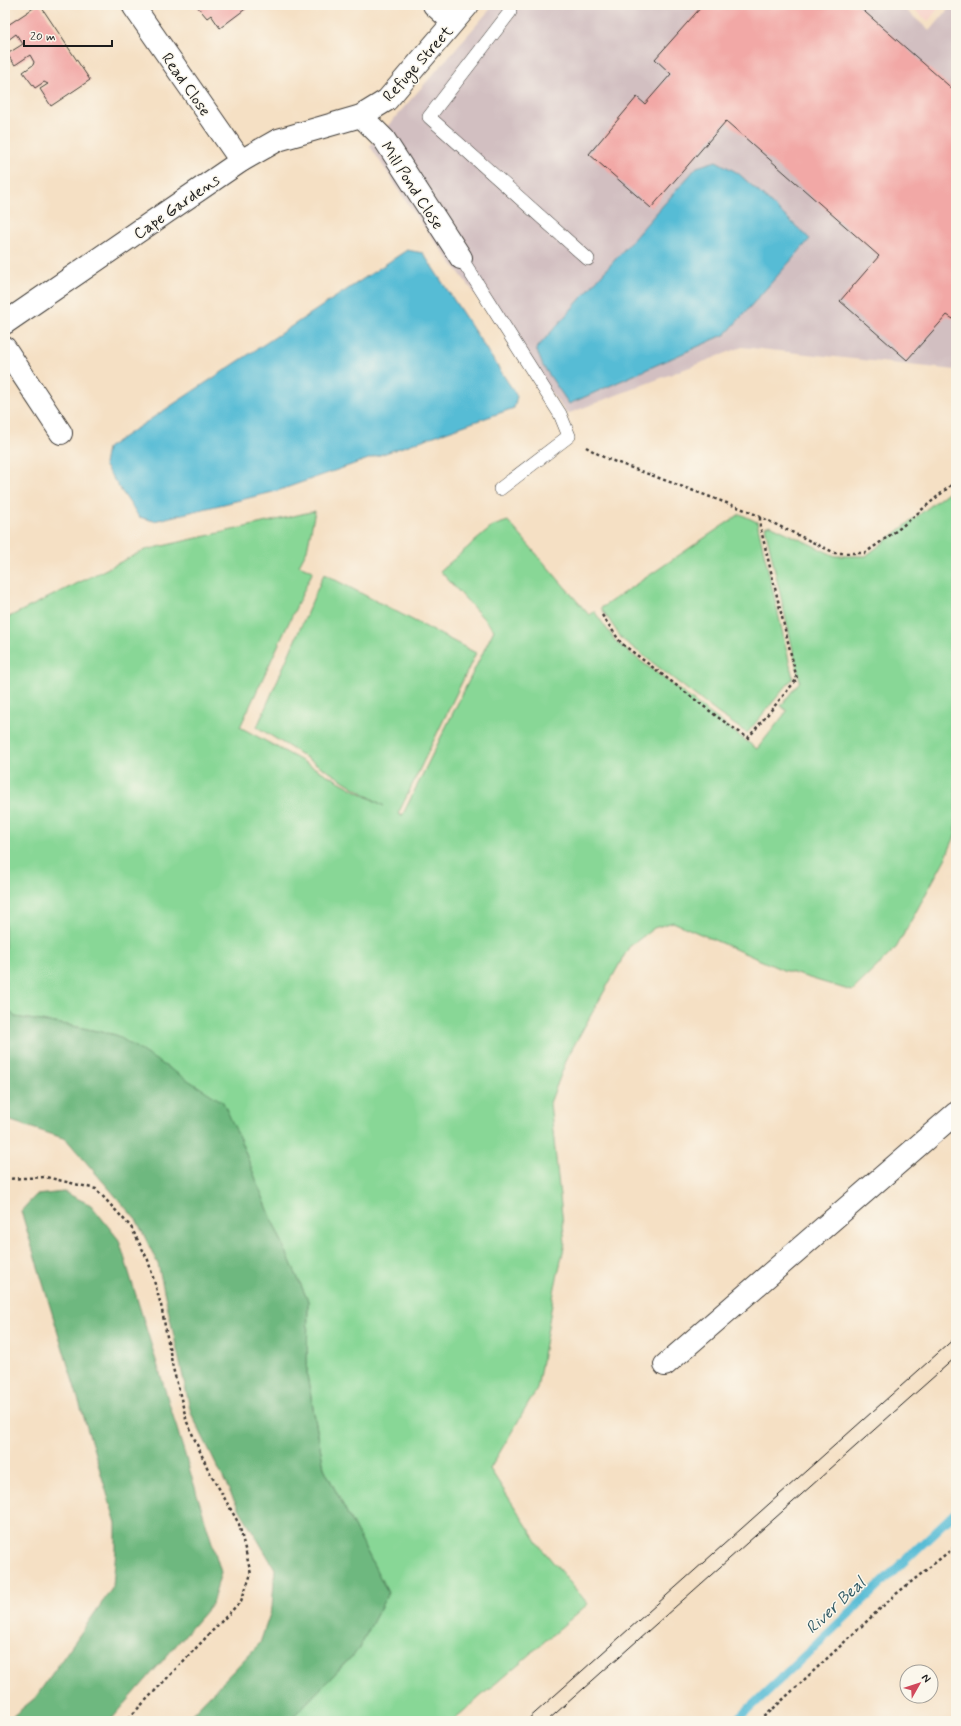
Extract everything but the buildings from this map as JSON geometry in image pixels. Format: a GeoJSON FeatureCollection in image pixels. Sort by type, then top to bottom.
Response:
{"type":"FeatureCollection","features":[{"type":"Feature","properties":{"kind":"street"},"geometry":{"type":"LineString","coordinates":[[434,5],[453,22]]}},
{"type":"Feature","properties":{"kind":"street","name":"Refuge Street"},"geometry":{"type":"LineString","coordinates":[[361,116],[387,100],[468,5]]}},
{"type":"Feature","properties":{"kind":"street","name":"Read Close"},"geometry":{"type":"LineString","coordinates":[[134,7],[241,161]]}},
{"type":"Feature","properties":{"kind":"street","name":"Cape Gardens"},"geometry":{"type":"LineString","coordinates":[[5,323],[241,161],[278,140],[361,116]]}},
{"type":"Feature","properties":{"kind":"street","name":"Mill Pond Close"},"geometry":{"type":"LineString","coordinates":[[361,116],[384,139],[461,258]]}},
{"type":"Feature","properties":{"kind":"street"},"geometry":{"type":"LineString","coordinates":[[5,348],[61,433]]}},
{"type":"Feature","properties":{"kind":"street"},"geometry":{"type":"LineString","coordinates":[[665,1366],[956,1113]]}},
{"type":"Feature","properties":{"kind":"lane"},"geometry":{"type":"LineString","coordinates":[[508,5],[510,12],[429,116],[588,259]]}},
{"type":"Feature","properties":{"kind":"lane"},"geometry":{"type":"LineString","coordinates":[[461,258],[560,414],[569,436],[500,489]]}},
{"type":"Feature","properties":{"kind":"path"},"geometry":{"type":"LineString","coordinates":[[569,436],[605,458],[656,476],[760,517],[835,553],[865,553],[900,528],[956,481]]}},
{"type":"Feature","properties":{"kind":"path"},"geometry":{"type":"LineString","coordinates":[[602,614],[621,643],[748,738],[797,679],[760,526],[760,517]]}},
{"type":"Feature","properties":{"kind":"path"},"geometry":{"type":"LineString","coordinates":[[5,1179],[46,1178],[96,1189],[131,1227],[148,1260],[162,1305],[172,1368],[187,1422],[207,1467],[239,1524],[251,1574],[241,1601],[126,1721]]}},
{"type":"Feature","properties":{"kind":"path"},"geometry":{"type":"LineString","coordinates":[[760,1721],[896,1594],[956,1546]]}},
{"type":"Feature","properties":{"kind":"shaded area"},"geometry":{"type":"Polygon","coordinates":[[[494,5],[900,5],[930,31],[952,5],[956,5],[956,370],[742,347],[567,414],[418,219],[370,146],[494,5]]]}},
{"type":"Feature","properties":{"kind":"shaded area"},"geometry":{"type":"Polygon","coordinates":[[[909,5],[941,5],[928,21],[909,5]]]}},
{"type":"Feature","properties":{"kind":"green space"},"geometry":{"type":"Polygon","coordinates":[[[956,486],[956,834],[945,859],[896,948],[852,991],[783,970],[673,922],[654,928],[629,947],[568,1056],[550,1103],[565,1243],[555,1287],[537,1389],[490,1469],[542,1549],[588,1604],[452,1721],[289,1721],[358,1650],[388,1593],[324,1468],[307,1375],[308,1301],[272,1220],[240,1139],[116,1035],[68,1025],[15,1017],[5,1006],[5,619],[145,550],[315,511],[307,550],[299,565],[313,571],[240,727],[384,806],[257,727],[324,574],[476,653],[398,814],[402,816],[494,630],[440,571],[493,526],[508,521],[589,615],[594,611],[617,643],[757,749],[787,711],[781,706],[800,681],[765,527],[770,525],[835,556],[866,556],[956,486]]]}},
{"type":"Feature","properties":{"kind":"green space"},"geometry":{"type":"Polygon","coordinates":[[[740,514],[757,522],[793,678],[747,733],[719,714],[622,639],[601,608],[740,514]]]}},
{"type":"Feature","properties":{"kind":"green space"},"geometry":{"type":"Polygon","coordinates":[[[5,1006],[15,1017],[68,1025],[116,1035],[223,1102],[240,1139],[272,1220],[308,1301],[307,1375],[324,1468],[388,1593],[358,1650],[289,1721],[185,1721],[260,1643],[272,1608],[275,1569],[233,1498],[191,1413],[158,1264],[137,1221],[66,1139],[5,1119],[5,1006]]]}},
{"type":"Feature","properties":{"kind":"green space"},"geometry":{"type":"Polygon","coordinates":[[[64,1192],[91,1205],[119,1240],[221,1572],[212,1604],[110,1721],[7,1721],[35,1698],[113,1587],[116,1549],[116,1523],[21,1211],[36,1195],[64,1192]]]}},
{"type":"Feature","properties":{"kind":"water"},"geometry":{"type":"Polygon","coordinates":[[[716,161],[738,173],[810,239],[726,334],[569,404],[543,366],[536,349],[697,167],[716,161]]]}},
{"type":"Feature","properties":{"kind":"water"},"geometry":{"type":"Polygon","coordinates":[[[407,250],[423,253],[517,396],[514,408],[277,491],[154,521],[139,517],[104,465],[107,448],[407,250]]]}},
{"type":"Feature","properties":{"kind":"waterway","name":"River Beal"},"geometry":{"type":"LineString","coordinates":[[736,1721],[956,1512]]}},
{"type":"Feature","properties":{"kind":"tram line"},"geometry":{"type":"LineString","coordinates":[[526,1721],[956,1337]]}},
{"type":"Feature","properties":{"kind":"tram line"},"geometry":{"type":"LineString","coordinates":[[547,1721],[956,1357]]}}]}
